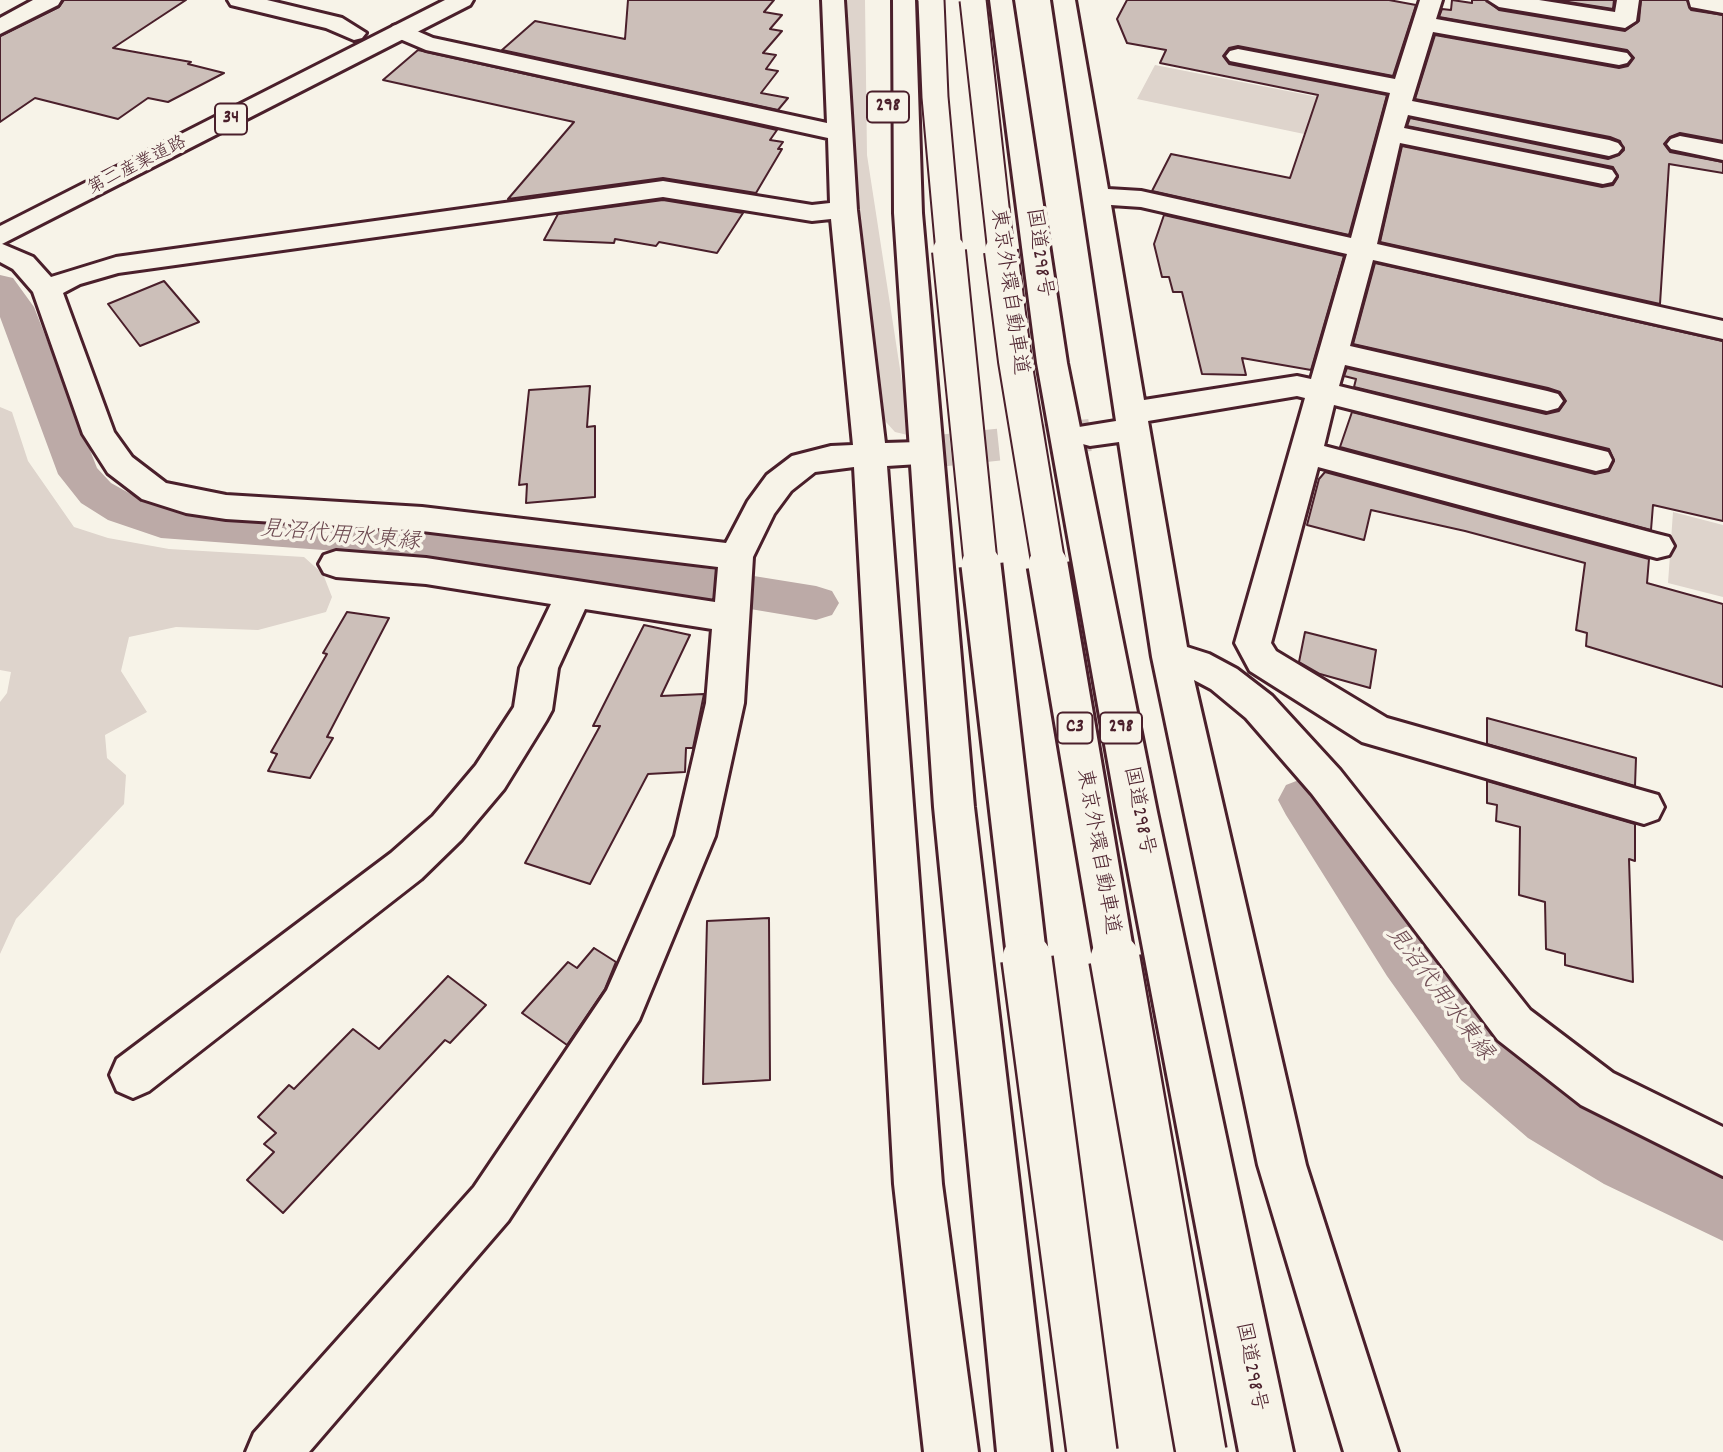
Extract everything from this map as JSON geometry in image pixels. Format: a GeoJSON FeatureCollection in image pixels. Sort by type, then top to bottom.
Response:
{"type":"FeatureCollection","features":[{"type":"Feature","properties":{"kind":"main road"},"geometry":{"type":"LineString","coordinates":[[0,27],[50,0]]}},
{"type":"Feature","properties":{"kind":"main road"},"geometry":{"type":"LineString","coordinates":[[241,0],[311,17],[354,33]]}},
{"type":"Feature","properties":{"kind":"main road"},"geometry":{"type":"LineString","coordinates":[[311,17],[333,0]]}},
{"type":"Feature","properties":{"kind":"main road","name":"第二産業道路"},"geometry":{"type":"LineString","coordinates":[[122,147],[419,0]]}},
{"type":"Feature","properties":{"kind":"main road","name":"第二産業道路"},"geometry":{"type":"LineString","coordinates":[[0,237],[462,0]]}},
{"type":"Feature","properties":{"kind":"main road"},"geometry":{"type":"LineString","coordinates":[[833,0],[838,133],[870,455],[918,1184],[951,1452]]}},
{"type":"Feature","properties":{"kind":"main road","name":"298"},"geometry":{"type":"LineString","coordinates":[[884,0],[887,99],[908,213]]}},
{"type":"Feature","properties":{"kind":"main road","name":"298"},"geometry":{"type":"LineString","coordinates":[[904,0],[908,213],[954,807],[1024,1452]]}},
{"type":"Feature","properties":{"kind":"main road"},"geometry":{"type":"LineString","coordinates":[[931,0],[935,97],[958,357],[1007,810],[1093,1452]]}},
{"type":"Feature","properties":{"kind":"main road","name":"東京外環自動車道"},"geometry":{"type":"LineString","coordinates":[[973,0],[982,98],[1015,361],[1089,812],[1201,1452]]}},
{"type":"Feature","properties":{"kind":"main road","name":"国道298号"},"geometry":{"type":"LineString","coordinates":[[1001,0],[1052,363],[1137,812],[1266,1452]]}},
{"type":"Feature","properties":{"kind":"main road","name":"298"},"geometry":{"type":"LineString","coordinates":[[1018,0],[1031,211]]}},
{"type":"Feature","properties":{"kind":"main road"},"geometry":{"type":"LineString","coordinates":[[1064,0],[1170,657],[1348,1452]]}},
{"type":"Feature","properties":{"kind":"main road"},"geometry":{"type":"LineString","coordinates":[[1499,0],[1625,20],[1628,0]]}},
{"type":"Feature","properties":{"kind":"main road"},"geometry":{"type":"LineString","coordinates":[[1699,2],[1723,6]]}},
{"type":"Feature","properties":{"kind":"main road"},"geometry":{"type":"LineString","coordinates":[[1619,58],[1428,12],[1390,133],[1396,161],[1362,248],[1320,391],[1253,643],[1263,661],[1376,731],[1644,807]]}},
{"type":"Feature","properties":{"kind":"main road"},"geometry":{"type":"LineString","coordinates":[[401,31],[426,43],[838,133]]}},
{"type":"Feature","properties":{"kind":"main road"},"geometry":{"type":"LineString","coordinates":[[1238,56],[1609,148]]}},
{"type":"Feature","properties":{"kind":"main road"},"geometry":{"type":"LineString","coordinates":[[1390,133],[1603,176]]}},
{"type":"Feature","properties":{"kind":"main road"},"geometry":{"type":"LineString","coordinates":[[1679,144],[1723,152]]}},
{"type":"Feature","properties":{"kind":"main road"},"geometry":{"type":"LineString","coordinates":[[47,290],[70,278],[107,267],[663,189],[812,213],[844,210]]}},
{"type":"Feature","properties":{"kind":"main road"},"geometry":{"type":"LineString","coordinates":[[1094,196],[1141,199],[1723,330]]}},
{"type":"Feature","properties":{"kind":"main road"},"geometry":{"type":"LineString","coordinates":[[0,251],[23,263],[47,290],[99,435],[120,465],[154,491],[186,501],[226,507],[422,519],[736,556]]}},
{"type":"Feature","properties":{"kind":"main road"},"geometry":{"type":"LineString","coordinates":[[1332,352],[1547,401]]}},
{"type":"Feature","properties":{"kind":"main road"},"geometry":{"type":"LineString","coordinates":[[1090,435],[1133,421],[1297,386],[1596,460]]}},
{"type":"Feature","properties":{"kind":"main road"},"geometry":{"type":"LineString","coordinates":[[1304,452],[1657,547]]}},
{"type":"Feature","properties":{"kind":"main road"},"geometry":{"type":"LineString","coordinates":[[273,1452],[491,1204],[623,1005],[695,836],[725,703],[736,556],[760,509],[779,483],[804,464],[831,457],[919,453]]}},
{"type":"Feature","properties":{"kind":"main road"},"geometry":{"type":"LineString","coordinates":[[336,564],[426,571],[731,618]]}},
{"type":"Feature","properties":{"kind":"main road"},"geometry":{"type":"LineString","coordinates":[[133,1075],[405,866],[447,828],[490,777],[533,710],[539,668],[574,593]]}},
{"type":"Feature","properties":{"kind":"main road"},"geometry":{"type":"LineString","coordinates":[[1170,657],[1196,664],[1224,679],[1259,707],[1326,782],[1514,1025],[1597,1089],[1723,1152]]}},
{"type":"Feature","properties":{"kind":"main road"},"geometry":{"type":"LineString","coordinates":[[1282,1165],[1371,1452]]}},
{"type":"Feature","properties":{"kind":"shaded area"},"geometry":{"type":"Polygon","coordinates":[[[844,0],[865,0],[867,155],[906,408],[916,437],[895,432],[885,421],[877,383],[851,169],[844,0]]]}},
{"type":"Feature","properties":{"kind":"shaded area"},"geometry":{"type":"Polygon","coordinates":[[[1155,65],[1384,110],[1371,148],[1137,99],[1155,65]]]}},
{"type":"Feature","properties":{"kind":"shaded area"},"geometry":{"type":"Polygon","coordinates":[[[0,407],[12,412],[28,461],[74,527],[108,538],[169,549],[304,557],[323,574],[332,597],[326,612],[258,630],[176,627],[129,637],[121,671],[147,712],[105,735],[107,758],[126,775],[124,804],[16,919],[0,954],[0,702],[7,693],[11,672],[0,670],[0,407]]]}},
{"type":"Feature","properties":{"kind":"shaded area"},"geometry":{"type":"Polygon","coordinates":[[[1673,512],[1723,525],[1723,597],[1668,583],[1673,512]]]}},
{"type":"Feature","properties":{"kind":"building"},"geometry":{"type":"Polygon","coordinates":[[[64,0],[186,0],[113,48],[191,62],[188,64],[224,73],[168,102],[148,98],[118,119],[35,98],[0,122],[0,36],[59,7],[64,0]]]}},
{"type":"Feature","properties":{"kind":"building"},"geometry":{"type":"Polygon","coordinates":[[[628,0],[774,0],[764,12],[782,15],[770,29],[782,31],[763,53],[776,55],[766,69],[778,71],[761,93],[788,98],[778,110],[502,50],[535,21],[625,39],[628,0]]]}},
{"type":"Feature","properties":{"kind":"building"},"geometry":{"type":"Polygon","coordinates":[[[1127,0],[1389,0],[1416,5],[1393,76],[1238,46],[1229,48],[1223,56],[1229,64],[1387,95],[1349,235],[1152,191],[1171,154],[1290,178],[1318,95],[1160,63],[1166,50],[1127,43],[1117,19],[1127,0]]]}},
{"type":"Feature","properties":{"kind":"building"},"geometry":{"type":"Polygon","coordinates":[[[1452,0],[1472,3],[1472,0],[1486,0],[1499,10],[1625,31],[1639,21],[1641,0],[1687,0],[1691,10],[1723,15],[1723,141],[1680,133],[1670,137],[1664,144],[1670,152],[1723,162],[1723,173],[1669,164],[1660,304],[1380,242],[1402,146],[1602,187],[1613,185],[1618,177],[1613,167],[1407,126],[1410,118],[1608,159],[1624,150],[1620,141],[1610,137],[1415,99],[1435,35],[1619,68],[1628,66],[1634,58],[1627,50],[1439,17],[1442,9],[1451,10],[1452,0]]]}},
{"type":"Feature","properties":{"kind":"building"},"geometry":{"type":"Polygon","coordinates":[[[1556,0],[1614,0],[1613,9],[1556,0]]]}},
{"type":"Feature","properties":{"kind":"building"},"geometry":{"type":"Polygon","coordinates":[[[418,50],[777,130],[770,140],[783,142],[778,149],[782,149],[756,193],[663,178],[508,199],[574,122],[383,80],[418,50]]]}},
{"type":"Feature","properties":{"kind":"building"},"geometry":{"type":"Polygon","coordinates":[[[663,200],[743,213],[717,253],[659,242],[656,246],[615,239],[614,243],[544,240],[558,214],[663,200]]]}},
{"type":"Feature","properties":{"kind":"building"},"geometry":{"type":"Polygon","coordinates":[[[1164,215],[1344,256],[1311,370],[1242,358],[1246,375],[1202,374],[1182,292],[1173,292],[1169,277],[1162,277],[1154,244],[1164,215]]]}},
{"type":"Feature","properties":{"kind":"building"},"geometry":{"type":"Polygon","coordinates":[[[1375,263],[1723,341],[1723,521],[1653,505],[1651,530],[1340,447],[1352,412],[1595,474],[1609,471],[1614,461],[1609,449],[1354,387],[1356,379],[1344,376],[1347,368],[1546,414],[1559,411],[1566,401],[1560,392],[1548,388],[1353,344],[1375,263]]]}},
{"type":"Feature","properties":{"kind":"building"},"geometry":{"type":"Polygon","coordinates":[[[164,281],[199,322],[140,346],[108,304],[164,281]]]}},
{"type":"Feature","properties":{"kind":"building"},"geometry":{"type":"Polygon","coordinates":[[[590,386],[587,427],[595,426],[595,497],[526,503],[527,484],[519,485],[529,390],[590,386]]]}},
{"type":"Feature","properties":{"kind":"building"},"geometry":{"type":"Polygon","coordinates":[[[1325,472],[1649,559],[1647,583],[1723,604],[1723,687],[1586,646],[1587,633],[1576,630],[1585,563],[1465,531],[1371,510],[1364,540],[1307,525],[1319,479],[1325,472]]]}},
{"type":"Feature","properties":{"kind":"building"},"geometry":{"type":"Polygon","coordinates":[[[347,612],[389,618],[327,737],[333,738],[310,778],[268,771],[277,754],[271,752],[327,654],[323,653],[347,612]]]}},
{"type":"Feature","properties":{"kind":"building"},"geometry":{"type":"Polygon","coordinates":[[[644,625],[690,635],[661,696],[704,694],[693,748],[686,748],[685,772],[648,774],[590,884],[525,863],[600,726],[593,726],[644,625]]]}},
{"type":"Feature","properties":{"kind":"building"},"geometry":{"type":"Polygon","coordinates":[[[1305,632],[1376,650],[1370,688],[1320,674],[1299,662],[1305,632]]]}},
{"type":"Feature","properties":{"kind":"building"},"geometry":{"type":"Polygon","coordinates":[[[1487,718],[1636,758],[1635,786],[1487,744],[1487,718]]]}},
{"type":"Feature","properties":{"kind":"building"},"geometry":{"type":"Polygon","coordinates":[[[1487,781],[1635,824],[1635,861],[1629,859],[1633,982],[1565,965],[1565,954],[1546,949],[1545,902],[1519,895],[1520,827],[1496,821],[1497,805],[1487,803],[1487,781]]]}},
{"type":"Feature","properties":{"kind":"building"},"geometry":{"type":"Polygon","coordinates":[[[769,918],[770,1080],[703,1084],[707,921],[769,918]]]}},
{"type":"Feature","properties":{"kind":"building"},"geometry":{"type":"Polygon","coordinates":[[[594,948],[616,962],[605,989],[567,1045],[522,1013],[568,962],[577,968],[594,948]]]}},
{"type":"Feature","properties":{"kind":"building"},"geometry":{"type":"Polygon","coordinates":[[[448,976],[486,1005],[450,1043],[445,1040],[283,1213],[247,1180],[274,1152],[264,1144],[276,1133],[258,1117],[289,1085],[294,1089],[353,1029],[379,1049],[448,976]]]}},
{"type":"Feature","properties":{"kind":"waterway","name":"見沼代用水東縁"},"geometry":{"type":"LineString","coordinates":[[0,286],[15,307],[79,474],[96,493],[123,509],[161,523],[377,538],[511,553],[816,603]]}},
{"type":"Feature","properties":{"kind":"waterway","name":"見沼代用水東縁"},"geometry":{"type":"LineString","coordinates":[[1304,800],[1407,958],[1482,1060],[1549,1117],[1626,1162],[1723,1210]]}},
{"type":"Feature","properties":{"kind":"tunnel"},"geometry":{"type":"LineString","coordinates":[[919,453],[1090,435]]}}]}
